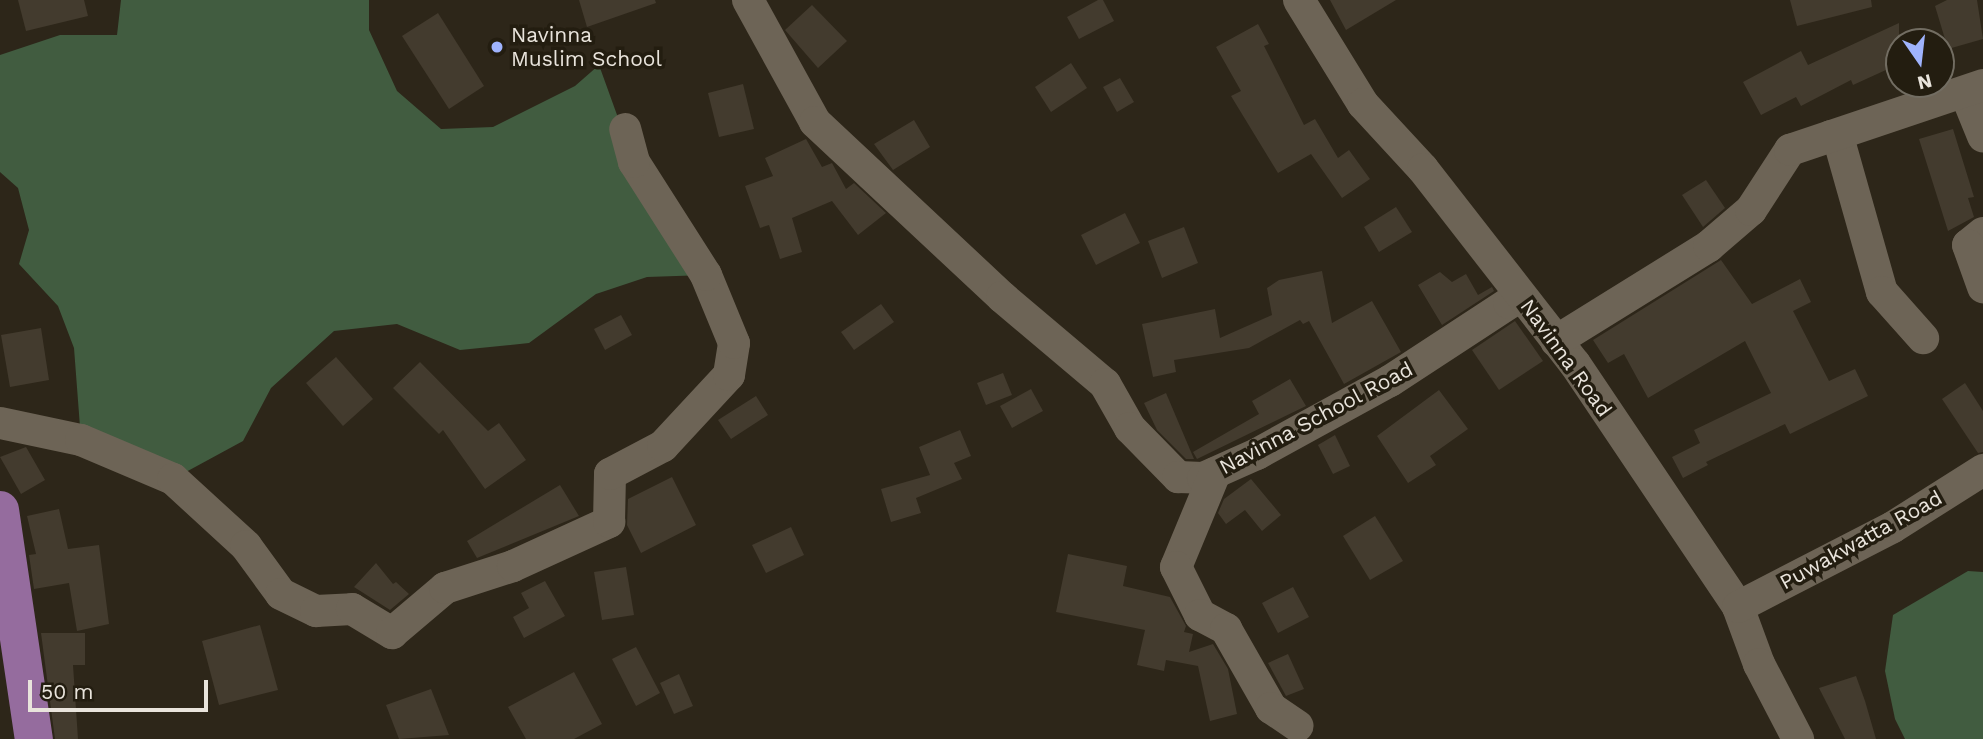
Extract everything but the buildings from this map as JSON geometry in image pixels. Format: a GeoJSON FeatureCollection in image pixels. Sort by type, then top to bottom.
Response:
{"type":"FeatureCollection","features":[{"type":"Feature","properties":{"kind":"main road"},"geometry":{"type":"LineString","coordinates":[[0,510],[34,739]]}},
{"type":"Feature","properties":{"kind":"street","name":"Navinna School Road"},"geometry":{"type":"LineString","coordinates":[[748,0],[815,122],[1002,297],[1105,384],[1130,428],[1178,477],[1215,474],[1390,381],[1509,303],[1518,292]]}},
{"type":"Feature","properties":{"kind":"street","name":"Navinna Road"},"geometry":{"type":"LineString","coordinates":[[1299,0],[1363,104],[1423,169],[1556,341],[1738,607],[1759,664],[1798,739]]}},
{"type":"Feature","properties":{"kind":"street"},"geometry":{"type":"LineString","coordinates":[[1556,341],[1709,246],[1751,210],[1790,150],[1974,89],[1983,136]]}},
{"type":"Feature","properties":{"kind":"street"},"geometry":{"type":"LineString","coordinates":[[0,422],[81,440],[173,479],[246,546],[281,594],[316,611],[352,609],[392,633],[445,588],[513,566],[609,522],[610,474],[663,446],[729,375],[734,343],[711,287],[634,162],[625,129]]}},
{"type":"Feature","properties":{"kind":"street"},"geometry":{"type":"LineString","coordinates":[[1831,136],[1840,144],[1882,292],[1923,338]]}},
{"type":"Feature","properties":{"kind":"street"},"geometry":{"type":"LineString","coordinates":[[1983,233],[1968,245],[1983,287]]}},
{"type":"Feature","properties":{"kind":"street","name":"Puwakwatta Road"},"geometry":{"type":"LineString","coordinates":[[1738,607],[1893,527],[1983,470]]}},
{"type":"Feature","properties":{"kind":"street"},"geometry":{"type":"LineString","coordinates":[[1215,474],[1176,567],[1200,615],[1226,629],[1247,661],[1271,708],[1298,726]]}},
{"type":"Feature","properties":{"kind":"green space"},"geometry":{"type":"Polygon","coordinates":[[[121,0],[369,0],[369,30],[397,91],[441,129],[493,127],[575,86],[599,65],[634,162],[706,275],[647,277],[596,294],[529,343],[460,350],[397,324],[334,331],[271,388],[243,441],[173,479],[81,440],[74,348],[58,306],[19,264],[29,230],[18,188],[0,172],[0,55],[60,35],[117,35],[121,0]]]}},
{"type":"Feature","properties":{"kind":"green space"},"geometry":{"type":"Polygon","coordinates":[[[1968,571],[1983,572],[1983,739],[1905,739],[1895,719],[1885,671],[1893,615],[1968,571]]]}},
{"type":"Feature","properties":{"kind":"place","name":"Navinna Muslim School"},"geometry":{"type":"Point","coordinates":[497,47]}}]}
